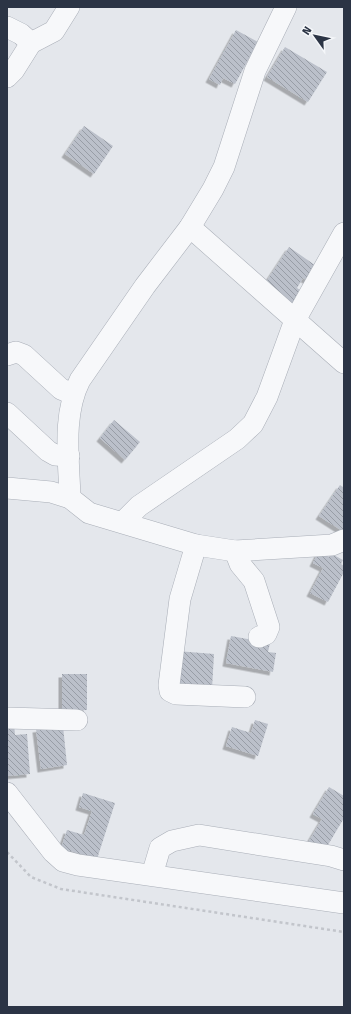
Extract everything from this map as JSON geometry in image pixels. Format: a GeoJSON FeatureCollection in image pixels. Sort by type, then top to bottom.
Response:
{"type":"FeatureCollection","features":[{"type":"Feature","properties":{"kind":"street"},"geometry":{"type":"LineString","coordinates":[[7,77],[14,70],[31,43],[54,31],[70,7]]}},
{"type":"Feature","properties":{"kind":"street"},"geometry":{"type":"LineString","coordinates":[[70,498],[69,456],[72,394],[80,380],[145,286],[190,227],[224,167],[255,71],[286,7]]}},
{"type":"Feature","properties":{"kind":"street"},"geometry":{"type":"LineString","coordinates":[[7,27],[21,34],[31,43]]}},
{"type":"Feature","properties":{"kind":"street"},"geometry":{"type":"LineString","coordinates":[[190,227],[344,363]]}},
{"type":"Feature","properties":{"kind":"street"},"geometry":{"type":"LineString","coordinates":[[123,522],[139,506],[236,439],[253,424],[267,397],[295,320],[344,233]]}},
{"type":"Feature","properties":{"kind":"street"},"geometry":{"type":"LineString","coordinates":[[7,355],[16,352],[24,355],[61,390],[72,394]]}},
{"type":"Feature","properties":{"kind":"street"},"geometry":{"type":"LineString","coordinates":[[7,413],[48,451],[55,455],[69,456]]}},
{"type":"Feature","properties":{"kind":"street"},"geometry":{"type":"LineString","coordinates":[[7,488],[51,492],[70,498],[89,513],[196,545],[235,551],[332,545],[344,540]]}},
{"type":"Feature","properties":{"kind":"street"},"geometry":{"type":"LineString","coordinates":[[196,545],[180,599],[169,685],[170,691],[176,694],[246,697]]}},
{"type":"Feature","properties":{"kind":"street"},"geometry":{"type":"LineString","coordinates":[[235,551],[240,564],[254,582],[268,627],[266,634],[259,637]]}},
{"type":"Feature","properties":{"kind":"street"},"geometry":{"type":"LineString","coordinates":[[7,718],[77,720]]}},
{"type":"Feature","properties":{"kind":"street"},"geometry":{"type":"LineString","coordinates":[[7,793],[53,852],[63,861],[78,865],[344,903]]}},
{"type":"Feature","properties":{"kind":"street"},"geometry":{"type":"LineString","coordinates":[[152,875],[160,848],[172,841],[199,835],[331,856],[344,860]]}},
{"type":"Feature","properties":{"kind":"path"},"geometry":{"type":"LineString","coordinates":[[7,852],[31,877],[62,889],[344,932]]}},
{"type":"Feature","properties":{"kind":"building"},"geometry":{"type":"Polygon","coordinates":[[[236,30],[258,42],[235,84],[223,78],[220,85],[209,79],[236,30]]]}},
{"type":"Feature","properties":{"kind":"building"},"geometry":{"type":"Polygon","coordinates":[[[285,47],[327,72],[308,102],[267,77],[285,47]]]}},
{"type":"Feature","properties":{"kind":"building"},"geometry":{"type":"Polygon","coordinates":[[[84,126],[113,146],[94,174],[65,154],[84,126]]]}},
{"type":"Feature","properties":{"kind":"building"},"geometry":{"type":"Polygon","coordinates":[[[289,247],[319,268],[310,282],[303,278],[297,288],[303,292],[293,305],[264,285],[289,247]]]}},
{"type":"Feature","properties":{"kind":"building"},"geometry":{"type":"Polygon","coordinates":[[[114,420],[140,442],[125,460],[100,438],[114,420]]]}},
{"type":"Feature","properties":{"kind":"building"},"geometry":{"type":"Polygon","coordinates":[[[340,485],[344,488],[344,532],[319,516],[340,485]]]}},
{"type":"Feature","properties":{"kind":"building"},"geometry":{"type":"Polygon","coordinates":[[[319,551],[329,557],[330,553],[343,560],[341,564],[344,566],[344,572],[328,602],[310,593],[323,568],[313,563],[319,551]]]}},
{"type":"Feature","properties":{"kind":"building"},"geometry":{"type":"Polygon","coordinates":[[[231,636],[270,643],[268,652],[276,653],[273,672],[226,663],[231,636]]]}},
{"type":"Feature","properties":{"kind":"building"},"geometry":{"type":"Polygon","coordinates":[[[177,651],[214,654],[212,689],[174,686],[177,651]]]}},
{"type":"Feature","properties":{"kind":"building"},"geometry":{"type":"Polygon","coordinates":[[[62,674],[87,674],[87,710],[62,711],[62,674]]]}},
{"type":"Feature","properties":{"kind":"building"},"geometry":{"type":"Polygon","coordinates":[[[255,720],[268,724],[258,756],[226,746],[232,727],[251,733],[255,720]]]}},
{"type":"Feature","properties":{"kind":"building"},"geometry":{"type":"Polygon","coordinates":[[[14,723],[15,735],[27,734],[30,774],[7,776],[7,724],[14,723]]]}},
{"type":"Feature","properties":{"kind":"building"},"geometry":{"type":"Polygon","coordinates":[[[63,726],[67,765],[41,769],[36,729],[63,726]]]}},
{"type":"Feature","properties":{"kind":"building"},"geometry":{"type":"Polygon","coordinates":[[[329,787],[344,796],[344,818],[325,850],[309,841],[322,819],[313,814],[329,787]]]}},
{"type":"Feature","properties":{"kind":"building"},"geometry":{"type":"Polygon","coordinates":[[[83,793],[115,803],[97,859],[61,848],[67,830],[84,835],[92,811],[79,807],[83,793]]]}}]}
